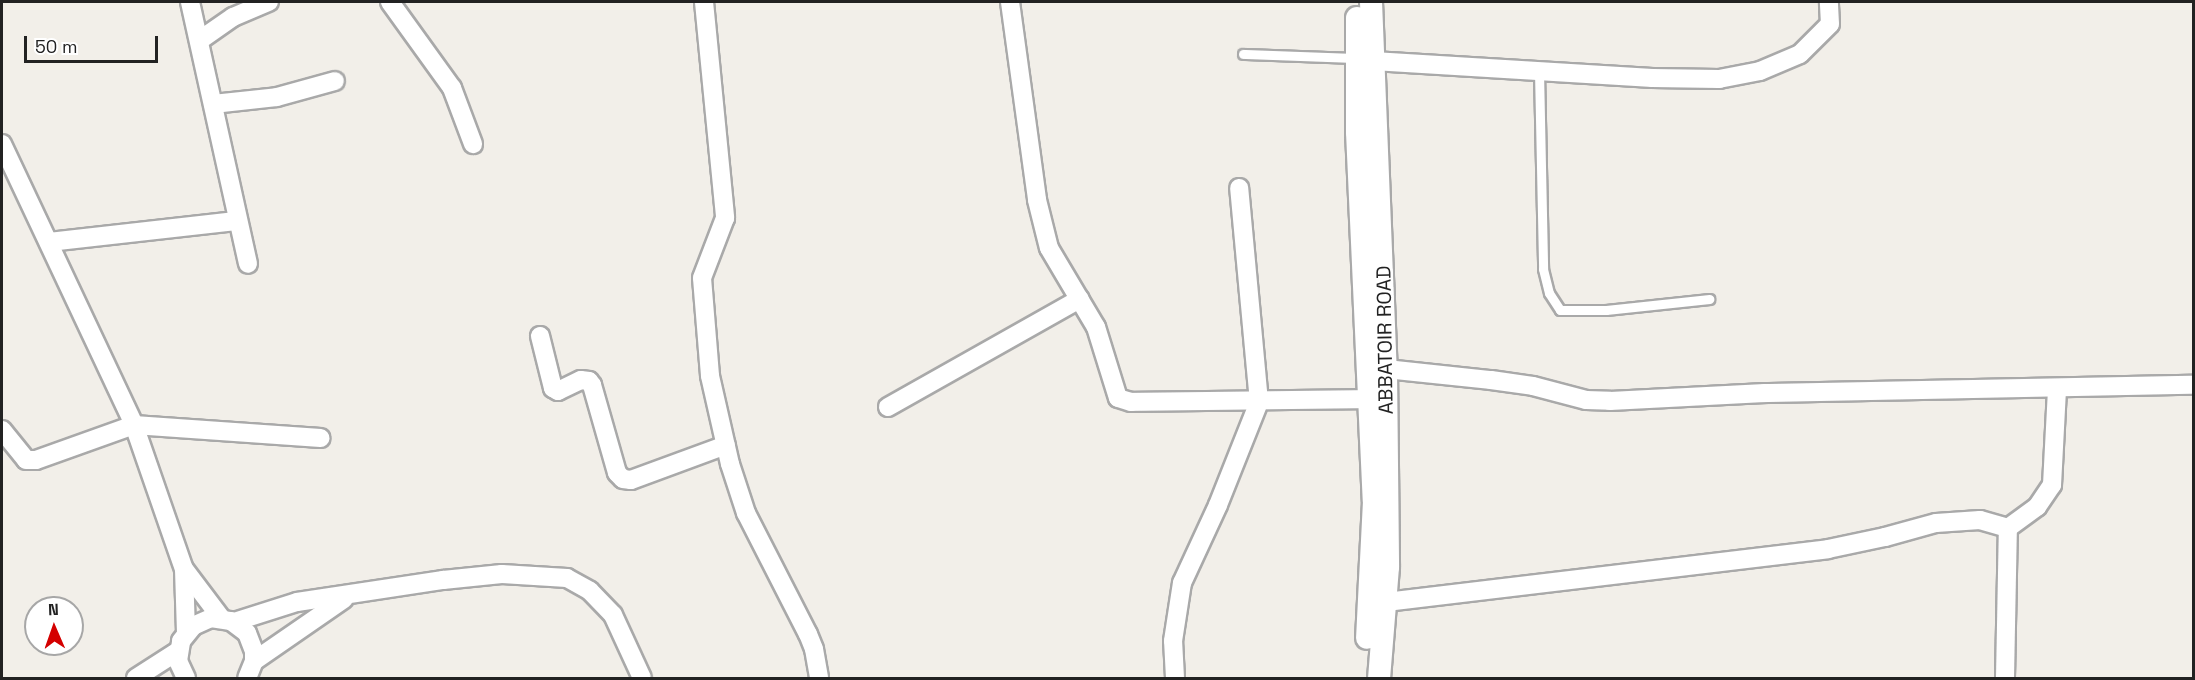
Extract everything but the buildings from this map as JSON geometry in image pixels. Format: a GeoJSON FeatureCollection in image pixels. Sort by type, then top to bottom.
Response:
{"type":"FeatureCollection","features":[{"type":"Feature","properties":{"kind":"street"},"geometry":{"type":"LineString","coordinates":[[190,2],[200,40],[236,221],[248,264]]}},
{"type":"Feature","properties":{"kind":"street"},"geometry":{"type":"LineString","coordinates":[[200,40],[233,17],[270,2]]}},
{"type":"Feature","properties":{"kind":"street"},"geometry":{"type":"LineString","coordinates":[[390,2],[452,88],[472,144]]}},
{"type":"Feature","properties":{"kind":"street"},"geometry":{"type":"LineString","coordinates":[[704,2],[725,218],[702,278],[701,288],[710,376],[726,445],[746,513],[808,634],[814,649],[819,678]]}},
{"type":"Feature","properties":{"kind":"street"},"geometry":{"type":"LineString","coordinates":[[1010,2],[1037,200],[1049,248],[1066,281],[1080,299],[1096,327],[1119,398],[1131,402],[1367,399]]}},
{"type":"Feature","properties":{"kind":"street","name":"ABBATOIR ROAD"},"geometry":{"type":"LineString","coordinates":[[1357,2],[1365,60],[1386,369],[1388,567],[1379,678]]}},
{"type":"Feature","properties":{"kind":"street","name":"ABBATOIR ROAD"},"geometry":{"type":"LineString","coordinates":[[1364,678],[1374,501],[1367,399],[1365,60],[1371,2]]}},
{"type":"Feature","properties":{"kind":"street"},"geometry":{"type":"LineString","coordinates":[[1365,60],[1719,79],[1760,71],[1800,54],[1830,24],[1829,2]]}},
{"type":"Feature","properties":{"kind":"street"},"geometry":{"type":"LineString","coordinates":[[213,104],[277,97],[335,81]]}},
{"type":"Feature","properties":{"kind":"street"},"geometry":{"type":"LineString","coordinates":[[2,144],[134,424],[184,569],[186,633],[178,651],[178,661],[186,678]]}},
{"type":"Feature","properties":{"kind":"street"},"geometry":{"type":"LineString","coordinates":[[1175,678],[1173,641],[1182,584],[1218,505],[1259,402],[1239,188]]}},
{"type":"Feature","properties":{"kind":"street"},"geometry":{"type":"LineString","coordinates":[[49,242],[236,221]]}},
{"type":"Feature","properties":{"kind":"street"},"geometry":{"type":"LineString","coordinates":[[888,407],[1080,299]]}},
{"type":"Feature","properties":{"kind":"street"},"geometry":{"type":"LineString","coordinates":[[540,336],[553,388],[558,391],[581,380],[589,381],[592,385],[617,473],[623,479],[631,480],[726,445]]}},
{"type":"Feature","properties":{"kind":"street"},"geometry":{"type":"LineString","coordinates":[[1386,369],[1491,380],[1533,386],[1586,400],[1610,401],[1765,393],[2193,385]]}},
{"type":"Feature","properties":{"kind":"street"},"geometry":{"type":"LineString","coordinates":[[2008,528],[2037,507],[2052,485],[2057,388]]}},
{"type":"Feature","properties":{"kind":"street"},"geometry":{"type":"LineString","coordinates":[[2,430],[26,460],[36,460],[134,424],[321,438]]}},
{"type":"Feature","properties":{"kind":"street"},"geometry":{"type":"LineString","coordinates":[[1386,602],[1828,549],[1936,523],[1980,520],[2008,528]]}},
{"type":"Feature","properties":{"kind":"street"},"geometry":{"type":"LineString","coordinates":[[2005,678],[2008,528]]}},
{"type":"Feature","properties":{"kind":"street"},"geometry":{"type":"LineString","coordinates":[[184,569],[227,620],[247,633],[252,641],[254,661],[247,678]]}},
{"type":"Feature","properties":{"kind":"street"},"geometry":{"type":"LineString","coordinates":[[186,633],[202,621],[227,620],[297,602],[502,574],[567,578],[590,591],[613,615],[642,678]]}},
{"type":"Feature","properties":{"kind":"street"},"geometry":{"type":"LineString","coordinates":[[254,661],[350,595]]}},
{"type":"Feature","properties":{"kind":"street"},"geometry":{"type":"LineString","coordinates":[[136,678],[178,651]]}},
{"type":"Feature","properties":{"kind":"lane"},"geometry":{"type":"LineString","coordinates":[[1243,54],[1365,60]]}},
{"type":"Feature","properties":{"kind":"lane"},"geometry":{"type":"LineString","coordinates":[[1539,71],[1543,269],[1549,293],[1560,310],[1606,310],[1709,299]]}}]}
